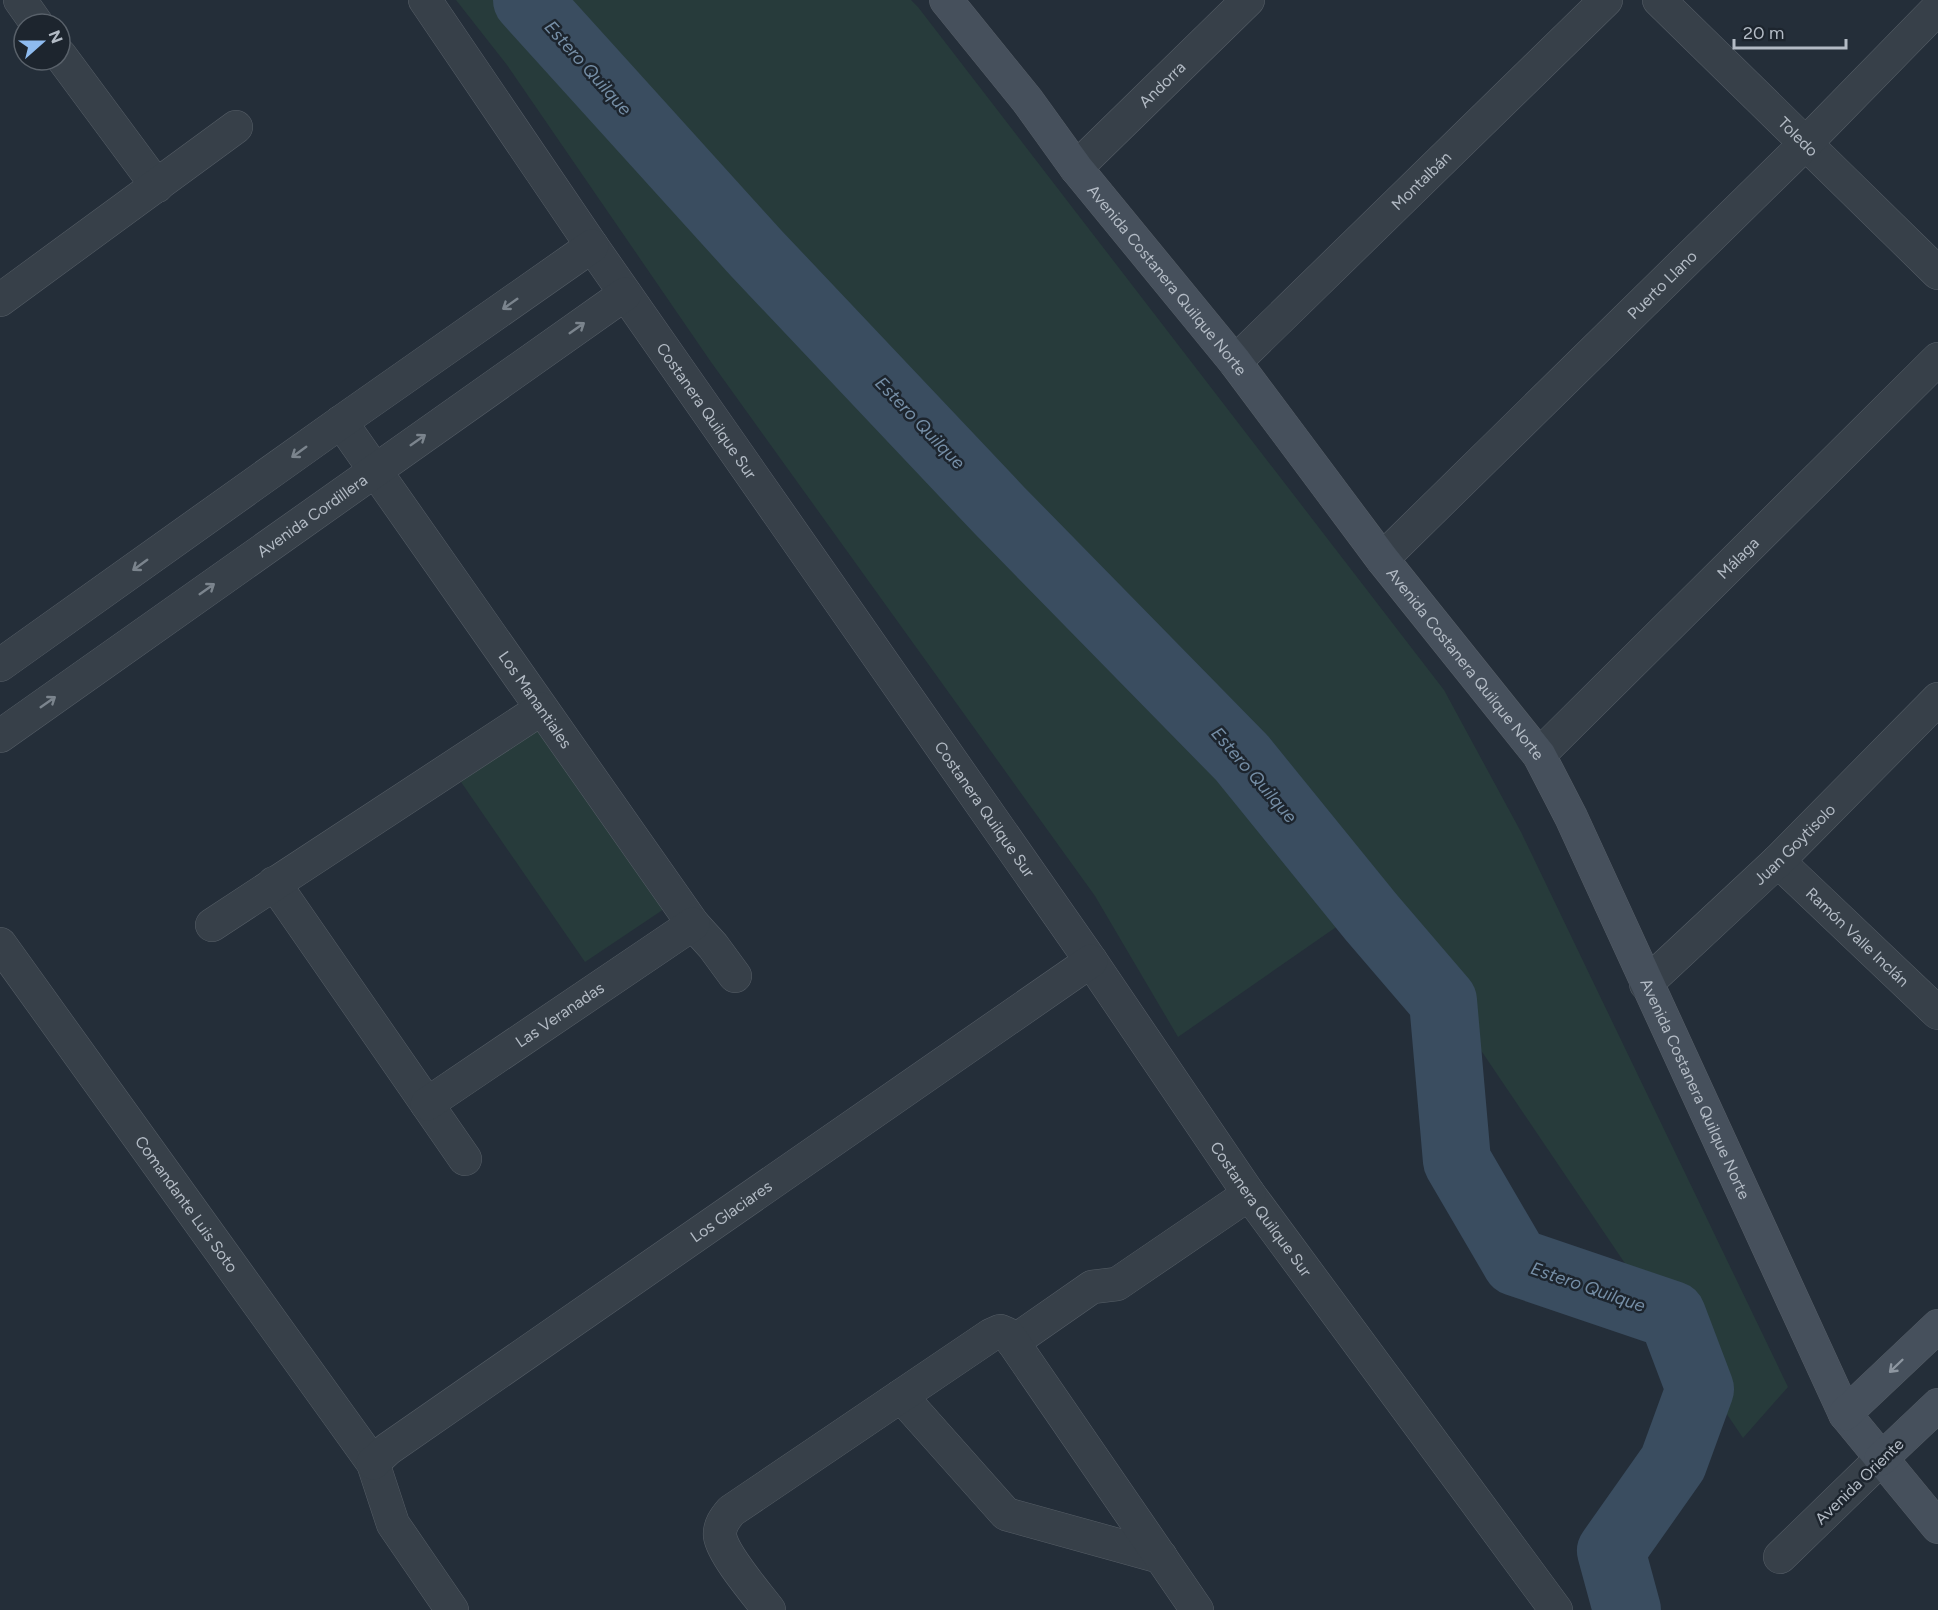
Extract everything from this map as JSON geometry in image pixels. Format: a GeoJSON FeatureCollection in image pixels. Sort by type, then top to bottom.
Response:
{"type":"FeatureCollection","features":[{"type":"Feature","properties":{"kind":"main road","name":"Avenida Costanera Quilque Norte"},"geometry":{"type":"LineString","coordinates":[[946,0],[1027,100],[1076,168],[1235,362],[1382,559],[1539,755],[1570,817],[1845,1414],[1881,1459]]}},
{"type":"Feature","properties":{"kind":"main road"},"geometry":{"type":"LineString","coordinates":[[1845,1414],[1938,1326]]}},
{"type":"Feature","properties":{"kind":"main road","name":"Avenida Oriente"},"geometry":{"type":"LineString","coordinates":[[1881,1459],[1938,1405]]}},
{"type":"Feature","properties":{"kind":"main road"},"geometry":{"type":"LineString","coordinates":[[1881,1459],[1938,1527]]}},
{"type":"Feature","properties":{"kind":"street","name":"Costanera Quilque Sur"},"geometry":{"type":"LineString","coordinates":[[425,0],[625,294],[1091,961],[1249,1194],[1556,1610]]}},
{"type":"Feature","properties":{"kind":"street","name":"Andorra"},"geometry":{"type":"LineString","coordinates":[[1076,168],[1248,0]]}},
{"type":"Feature","properties":{"kind":"street","name":"Montalbán"},"geometry":{"type":"LineString","coordinates":[[1235,362],[1606,0]]}},
{"type":"Feature","properties":{"kind":"street","name":"Toledo"},"geometry":{"type":"LineString","coordinates":[[1659,0],[1938,273]]}},
{"type":"Feature","properties":{"kind":"street","name":"Puerto Llano"},"geometry":{"type":"LineString","coordinates":[[1382,559],[1806,143],[1938,8]]}},
{"type":"Feature","properties":{"kind":"street"},"geometry":{"type":"LineString","coordinates":[[72,71],[157,186]]}},
{"type":"Feature","properties":{"kind":"street"},"geometry":{"type":"LineString","coordinates":[[0,300],[236,127]]}},
{"type":"Feature","properties":{"kind":"street"},"geometry":{"type":"LineString","coordinates":[[0,665],[592,246]]}},
{"type":"Feature","properties":{"kind":"street","name":"Avenida Cordillera"},"geometry":{"type":"LineString","coordinates":[[0,736],[625,294]]}},
{"type":"Feature","properties":{"kind":"street","name":"Málaga"},"geometry":{"type":"LineString","coordinates":[[1539,755],[1938,359]]}},
{"type":"Feature","properties":{"kind":"street","name":"Los Manantiales"},"geometry":{"type":"LineString","coordinates":[[341,422],[693,924],[735,976]]}},
{"type":"Feature","properties":{"kind":"street","name":"Juan Goytisolo"},"geometry":{"type":"LineString","coordinates":[[1646,984],[1778,861],[1938,699]]}},
{"type":"Feature","properties":{"kind":"street"},"geometry":{"type":"LineString","coordinates":[[212,925],[542,709]]}},
{"type":"Feature","properties":{"kind":"street","name":"Ramón Valle Inclán"},"geometry":{"type":"LineString","coordinates":[[1778,861],[1938,1013]]}},
{"type":"Feature","properties":{"kind":"street"},"geometry":{"type":"LineString","coordinates":[[274,884],[465,1159]]}},
{"type":"Feature","properties":{"kind":"street","name":"Las Veranadas"},"geometry":{"type":"LineString","coordinates":[[427,1104],[693,924]]}},
{"type":"Feature","properties":{"kind":"street","name":"Comandante Luis Soto"},"geometry":{"type":"LineString","coordinates":[[0,944],[373,1463]]}},
{"type":"Feature","properties":{"kind":"street","name":"Los Glaciares"},"geometry":{"type":"LineString","coordinates":[[373,1463],[388,1449],[1091,961]]}},
{"type":"Feature","properties":{"kind":"street"},"geometry":{"type":"LineString","coordinates":[[1013,1342],[1092,1287],[1116,1284],[1249,1194]]}},
{"type":"Feature","properties":{"kind":"street"},"geometry":{"type":"LineString","coordinates":[[769,1610],[725,1550],[720,1534],[723,1521],[731,1511],[1000,1331],[1007,1334],[1013,1342],[1197,1610]]}},
{"type":"Feature","properties":{"kind":"street"},"geometry":{"type":"LineString","coordinates":[[901,1396],[1006,1514],[1161,1557]]}},
{"type":"Feature","properties":{"kind":"street","name":"Avenida Oriente"},"geometry":{"type":"LineString","coordinates":[[1780,1557],[1881,1459]]}},
{"type":"Feature","properties":{"kind":"street"},"geometry":{"type":"LineString","coordinates":[[373,1463],[393,1524],[452,1610]]}},
{"type":"Feature","properties":{"kind":"green space"},"geometry":{"type":"Polygon","coordinates":[[[456,0],[911,0],[918,7],[1444,690],[1521,832],[1788,1387],[1743,1438],[1378,898],[1178,1037],[1095,896],[711,362],[507,65],[456,0]]]}},
{"type":"Feature","properties":{"kind":"green space"},"geometry":{"type":"Polygon","coordinates":[[[540,726],[664,909],[585,962],[461,782],[540,726]]]}},
{"type":"Feature","properties":{"kind":"waterway","name":"Estero Quilque"},"geometry":{"type":"LineString","coordinates":[[527,0],[756,253],[999,510],[1242,758],[1371,917],[1443,1001],[1457,1161],[1516,1262],[1672,1315],[1700,1389],[1673,1463],[1611,1551],[1627,1610]]}}]}
